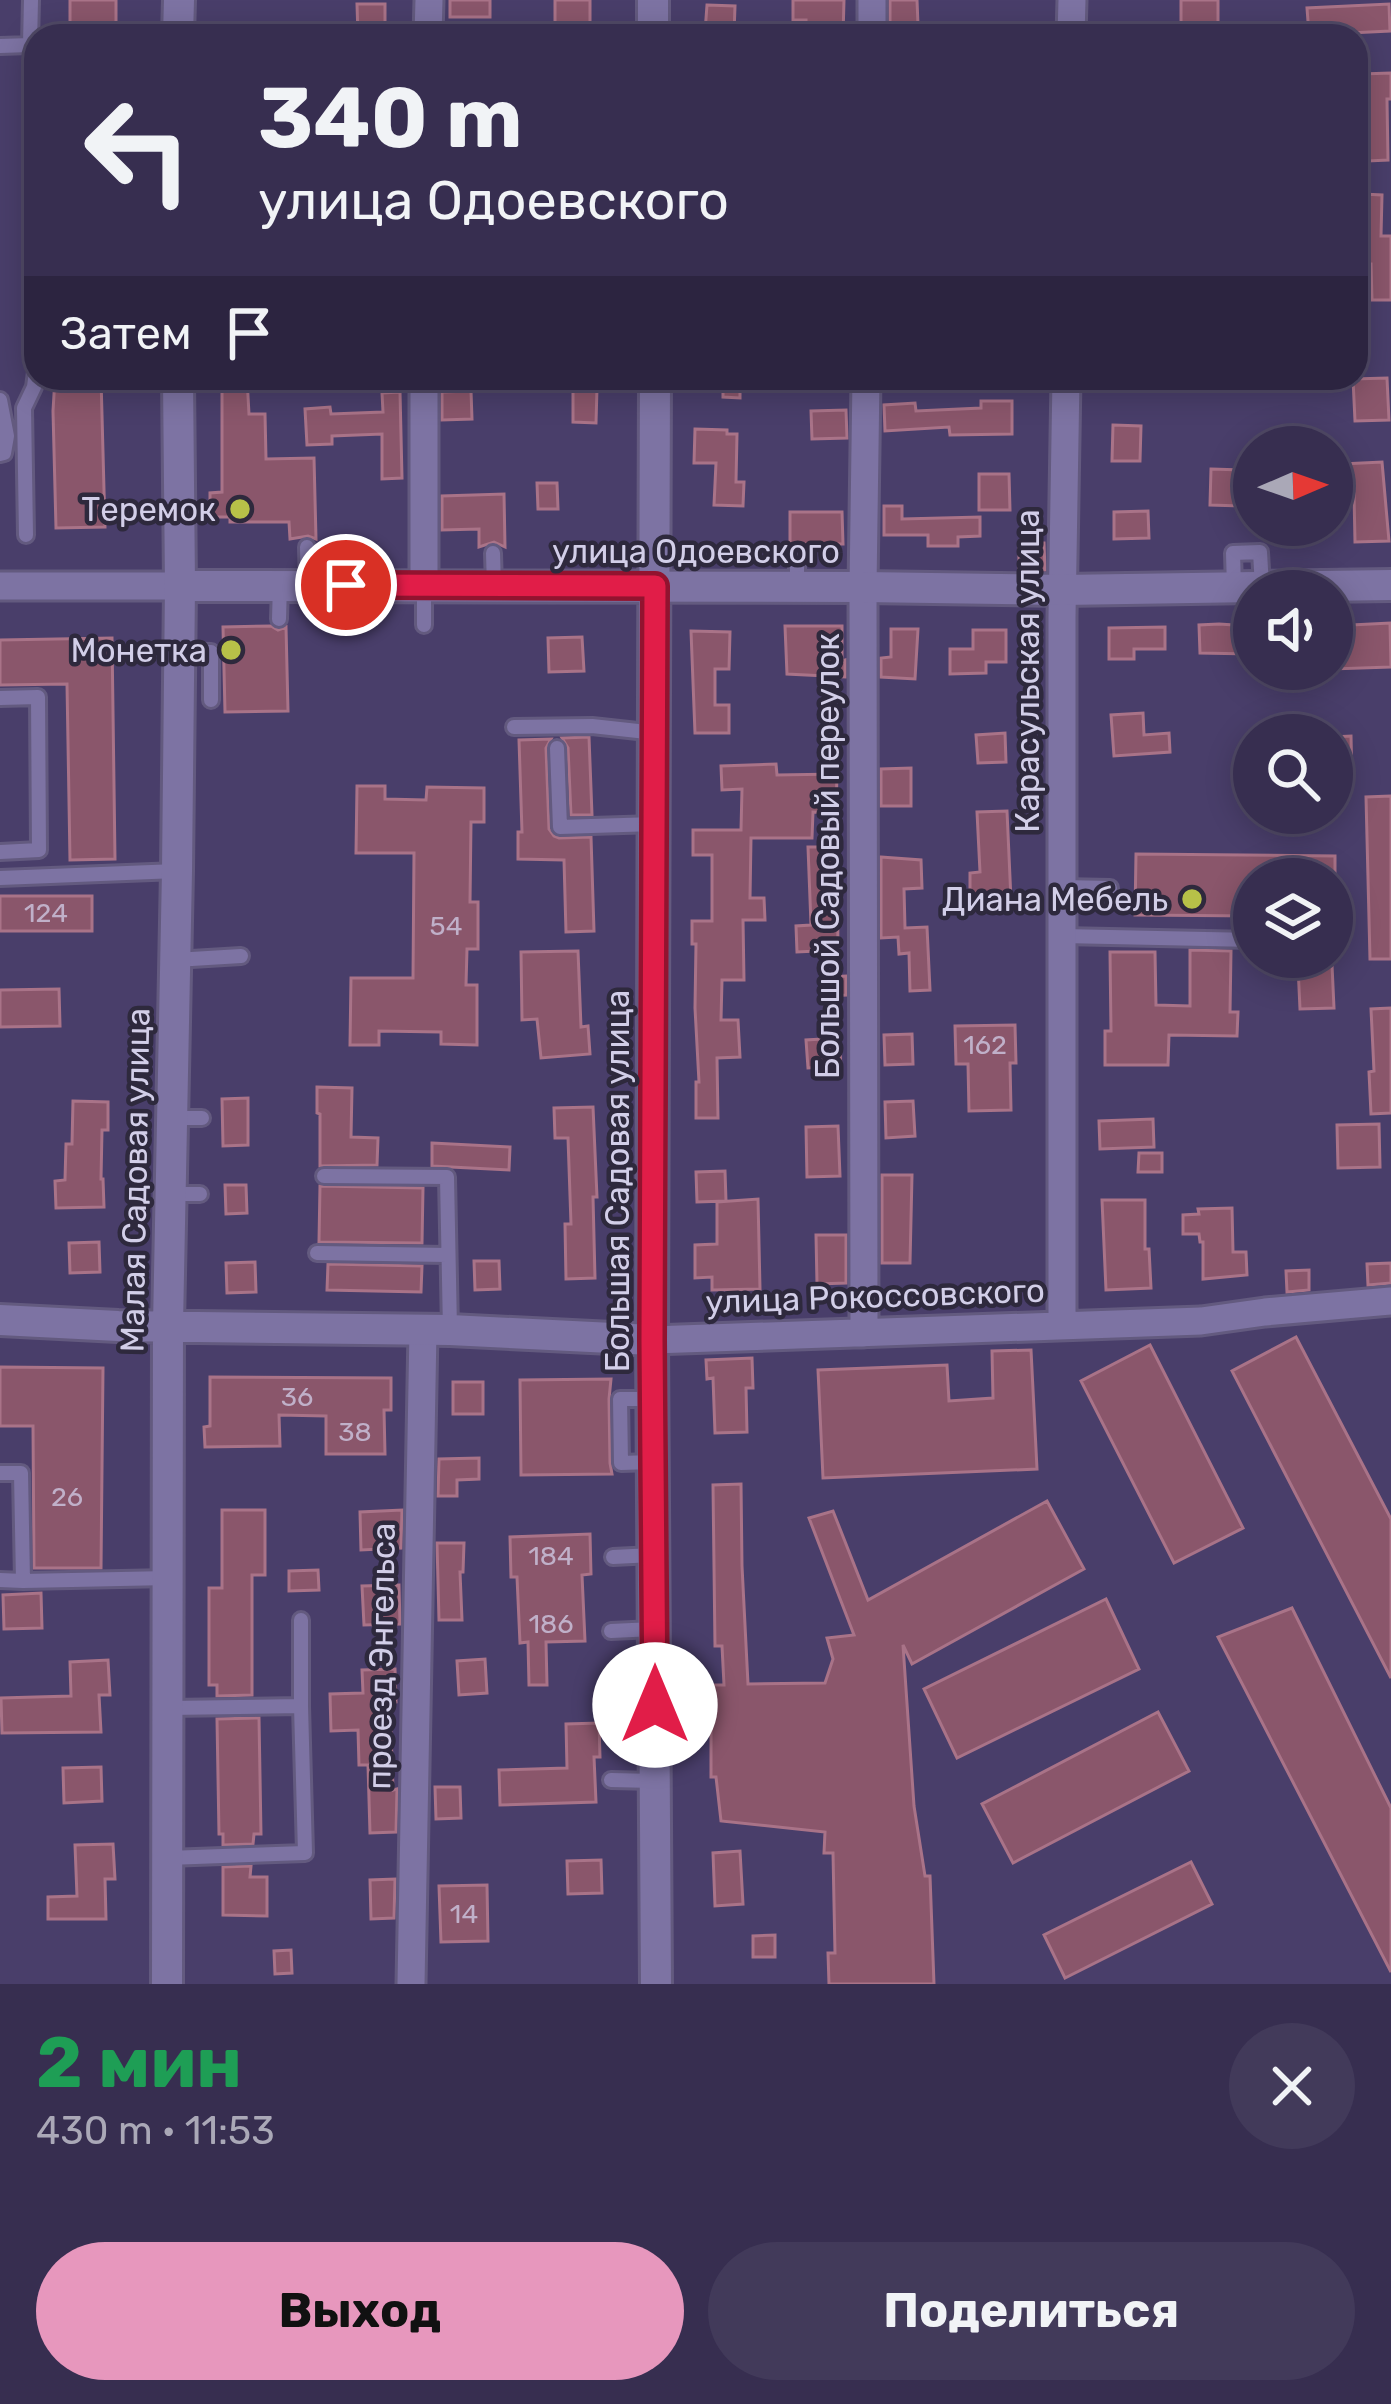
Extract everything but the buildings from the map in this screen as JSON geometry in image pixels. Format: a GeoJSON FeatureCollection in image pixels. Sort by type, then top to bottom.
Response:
{"type":"FeatureCollection","features":[{"type":"Feature","properties":{"kind":"street","name":"Малая Садовая улица"},"geometry":{"type":"LineString","coordinates":[[167,1984],[167,1325],[185,1194],[187,1118],[175,960],[178,390]]}},
{"type":"Feature","properties":{"kind":"street"},"geometry":{"type":"LineString","coordinates":[[424,390],[426,585]]}},
{"type":"Feature","properties":{"kind":"street","name":"Большая Садовая улица"},"geometry":{"type":"LineString","coordinates":[[655,390],[652,1399],[656,1984]]}},
{"type":"Feature","properties":{"kind":"street","name":"Большой Садовый переулок"},"geometry":{"type":"LineString","coordinates":[[864,1333],[866,390]]}},
{"type":"Feature","properties":{"kind":"street","name":"Карасульская улица"},"geometry":{"type":"LineString","coordinates":[[1062,1325],[1066,390]]}},
{"type":"Feature","properties":{"kind":"street","name":"улица Одоевского"},"geometry":{"type":"LineString","coordinates":[[0,586],[655,586],[797,571],[863,587],[1233,588]]}},
{"type":"Feature","properties":{"kind":"street","name":"улица Одоевского"},"geometry":{"type":"LineString","coordinates":[[1353,586],[1391,585]]}},
{"type":"Feature","properties":{"kind":"street","name":"улица Рокоссовского"},"geometry":{"type":"LineString","coordinates":[[0,1320],[652,1340],[1201,1321],[1391,1301]]}},
{"type":"Feature","properties":{"kind":"street","name":"проезд Энгельса"},"geometry":{"type":"LineString","coordinates":[[411,1984],[437,1330]]}},
{"type":"Feature","properties":{"kind":"lane"},"geometry":{"type":"LineString","coordinates":[[26,535],[24,408],[32,390]]}},
{"type":"Feature","properties":{"kind":"lane"},"geometry":{"type":"LineString","coordinates":[[0,400],[8,436],[0,454]]}},
{"type":"Feature","properties":{"kind":"lane"},"geometry":{"type":"LineString","coordinates":[[280,620],[307,547]]}},
{"type":"Feature","properties":{"kind":"lane"},"geometry":{"type":"LineString","coordinates":[[491,586],[493,553]]}},
{"type":"Feature","properties":{"kind":"lane"},"geometry":{"type":"LineString","coordinates":[[424,625],[426,585]]}},
{"type":"Feature","properties":{"kind":"lane"},"geometry":{"type":"LineString","coordinates":[[178,651],[211,652],[211,700]]}},
{"type":"Feature","properties":{"kind":"lane"},"geometry":{"type":"LineString","coordinates":[[0,698],[38,697],[39,850],[0,852]]}},
{"type":"Feature","properties":{"kind":"lane"},"geometry":{"type":"LineString","coordinates":[[514,728],[592,726],[656,733]]}},
{"type":"Feature","properties":{"kind":"lane"},"geometry":{"type":"LineString","coordinates":[[557,748],[560,826],[655,824]]}},
{"type":"Feature","properties":{"kind":"lane"},"geometry":{"type":"LineString","coordinates":[[0,878],[177,871]]}},
{"type":"Feature","properties":{"kind":"lane"},"geometry":{"type":"LineString","coordinates":[[1062,887],[1110,888]]}},
{"type":"Feature","properties":{"kind":"lane"},"geometry":{"type":"LineString","coordinates":[[1062,936],[1233,940]]}},
{"type":"Feature","properties":{"kind":"lane"},"geometry":{"type":"LineString","coordinates":[[175,960],[241,956]]}},
{"type":"Feature","properties":{"kind":"lane"},"geometry":{"type":"LineString","coordinates":[[324,1176],[447,1178],[447,1255],[437,1330]]}},
{"type":"Feature","properties":{"kind":"lane"},"geometry":{"type":"LineString","coordinates":[[317,1252],[447,1255]]}},
{"type":"Feature","properties":{"kind":"lane"},"geometry":{"type":"LineString","coordinates":[[0,1473],[21,1473],[23,1581]]}},
{"type":"Feature","properties":{"kind":"lane"},"geometry":{"type":"LineString","coordinates":[[614,1557],[653,1555]]}},
{"type":"Feature","properties":{"kind":"lane"},"geometry":{"type":"LineString","coordinates":[[0,1580],[169,1578]]}},
{"type":"Feature","properties":{"kind":"lane"},"geometry":{"type":"LineString","coordinates":[[168,1858],[305,1853],[302,1621]]}},
{"type":"Feature","properties":{"kind":"lane"},"geometry":{"type":"LineString","coordinates":[[611,1631],[654,1629]]}},
{"type":"Feature","properties":{"kind":"lane"},"geometry":{"type":"LineString","coordinates":[[169,1708],[301,1706]]}},
{"type":"Feature","properties":{"kind":"lane"},"geometry":{"type":"LineString","coordinates":[[610,1780],[655,1781]]}},
{"type":"Feature","properties":{"kind":"place","name":"Теремок"},"geometry":{"type":"Point","coordinates":[240,509]}},
{"type":"Feature","properties":{"kind":"place","name":"Монетка"},"geometry":{"type":"Point","coordinates":[231,650]}},
{"type":"Feature","properties":{"kind":"place","name":"Диана Мебель"},"geometry":{"type":"Point","coordinates":[1192,899]}},
{"type":"Feature","properties":{"kind":"route"},"geometry":{"type":"LineString","coordinates":[[346,585],[655,586],[655,1705]]}}]}
